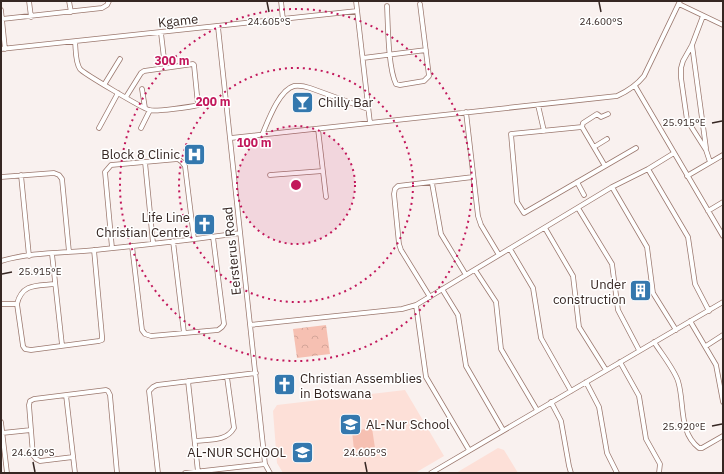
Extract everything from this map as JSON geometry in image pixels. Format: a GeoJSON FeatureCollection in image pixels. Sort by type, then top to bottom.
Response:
{"type":"FeatureCollection","features":[{"type":"Feature","properties":{"kind":"street"},"geometry":{"type":"LineString","coordinates":[[29,1],[31,16]]}},
{"type":"Feature","properties":{"kind":"street"},"geometry":{"type":"LineString","coordinates":[[69,1],[71,12]]}},
{"type":"Feature","properties":{"kind":"street"},"geometry":{"type":"LineString","coordinates":[[2,19],[102,8],[107,5],[109,1]]}},
{"type":"Feature","properties":{"kind":"street"},"geometry":{"type":"LineString","coordinates":[[281,1],[283,20]]}},
{"type":"Feature","properties":{"kind":"street"},"geometry":{"type":"LineString","coordinates":[[356,1],[370,123]]}},
{"type":"Feature","properties":{"kind":"street"},"geometry":{"type":"LineString","coordinates":[[231,138],[611,97],[627,92],[644,76],[680,2],[703,16],[723,25]]}},
{"type":"Feature","properties":{"kind":"street"},"geometry":{"type":"LineString","coordinates":[[387,6],[390,54],[394,80],[396,84],[400,85],[427,80],[429,76],[420,4]]}},
{"type":"Feature","properties":{"kind":"street"},"geometry":{"type":"LineString","coordinates":[[1,10],[3,49]]}},
{"type":"Feature","properties":{"kind":"street","name":"Kgame"},"geometry":{"type":"LineString","coordinates":[[3,49],[357,11]]}},
{"type":"Feature","properties":{"kind":"street"},"geometry":{"type":"LineString","coordinates":[[703,16],[681,68],[686,114],[690,126],[706,150]]}},
{"type":"Feature","properties":{"kind":"street","name":"Eersterus Road"},"geometry":{"type":"LineString","coordinates":[[218,26],[265,464],[270,473]]}},
{"type":"Feature","properties":{"kind":"street"},"geometry":{"type":"LineString","coordinates":[[161,32],[165,67]]}},
{"type":"Feature","properties":{"kind":"street"},"geometry":{"type":"LineString","coordinates":[[75,42],[80,70],[104,85],[145,108],[150,110],[198,105],[194,64],[165,67],[141,73],[126,97]]}},
{"type":"Feature","properties":{"kind":"street"},"geometry":{"type":"LineString","coordinates":[[692,45],[706,150],[710,162]]}},
{"type":"Feature","properties":{"kind":"street"},"geometry":{"type":"LineString","coordinates":[[363,58],[426,50]]}},
{"type":"Feature","properties":{"kind":"street"},"geometry":{"type":"LineString","coordinates":[[104,85],[120,59]]}},
{"type":"Feature","properties":{"kind":"street"},"geometry":{"type":"LineString","coordinates":[[262,135],[276,105],[286,90],[293,87],[301,86],[310,88],[368,109]]}},
{"type":"Feature","properties":{"kind":"street"},"geometry":{"type":"LineString","coordinates":[[635,86],[723,236]]}},
{"type":"Feature","properties":{"kind":"street"},"geometry":{"type":"LineString","coordinates":[[142,89],[145,108]]}},
{"type":"Feature","properties":{"kind":"street"},"geometry":{"type":"LineString","coordinates":[[99,128],[118,93]]}},
{"type":"Feature","properties":{"kind":"street"},"geometry":{"type":"LineString","coordinates":[[538,105],[544,130]]}},
{"type":"Feature","properties":{"kind":"street"},"geometry":{"type":"LineString","coordinates":[[141,128],[150,110]]}},
{"type":"Feature","properties":{"kind":"street"},"geometry":{"type":"LineString","coordinates":[[466,112],[479,220],[499,255]]}},
{"type":"Feature","properties":{"kind":"street"},"geometry":{"type":"LineString","coordinates":[[582,127],[583,123],[598,114],[601,117],[608,114]]}},
{"type":"Feature","properties":{"kind":"street"},"geometry":{"type":"LineString","coordinates":[[582,127],[544,130],[511,135],[517,204],[524,213],[636,148]]}},
{"type":"Feature","properties":{"kind":"street"},"geometry":{"type":"LineString","coordinates":[[582,127],[605,166]]}},
{"type":"Feature","properties":{"kind":"street"},"geometry":{"type":"LineString","coordinates":[[318,129],[326,197]]}},
{"type":"Feature","properties":{"kind":"street"},"geometry":{"type":"LineString","coordinates":[[594,147],[607,139]]}},
{"type":"Feature","properties":{"kind":"street"},"geometry":{"type":"LineString","coordinates":[[250,325],[402,309],[416,305],[612,187],[648,169],[674,153]]}},
{"type":"Feature","properties":{"kind":"street"},"geometry":{"type":"LineString","coordinates":[[687,176],[723,154]]}},
{"type":"Feature","properties":{"kind":"street"},"geometry":{"type":"LineString","coordinates":[[112,248],[105,172],[111,165],[178,159],[182,162],[185,166],[194,239]]}},
{"type":"Feature","properties":{"kind":"street"},"geometry":{"type":"LineString","coordinates":[[145,162],[153,243]]}},
{"type":"Feature","properties":{"kind":"street"},"geometry":{"type":"LineString","coordinates":[[648,169],[688,237],[695,284],[709,311]]}},
{"type":"Feature","properties":{"kind":"street"},"geometry":{"type":"LineString","coordinates":[[270,175],[323,171]]}},
{"type":"Feature","properties":{"kind":"street"},"geometry":{"type":"LineString","coordinates":[[1,177],[54,173],[59,175],[62,179],[69,252]]}},
{"type":"Feature","properties":{"kind":"street"},"geometry":{"type":"LineString","coordinates":[[21,175],[29,256]]}},
{"type":"Feature","properties":{"kind":"street"},"geometry":{"type":"LineString","coordinates":[[430,297],[401,250],[399,244],[394,194],[395,189],[398,186],[473,177]]}},
{"type":"Feature","properties":{"kind":"street"},"geometry":{"type":"LineString","coordinates":[[577,182],[584,195]]}},
{"type":"Feature","properties":{"kind":"street"},"geometry":{"type":"LineString","coordinates":[[432,183],[441,234],[466,275]]}},
{"type":"Feature","properties":{"kind":"street"},"geometry":{"type":"LineString","coordinates":[[612,187],[648,249],[653,293],[676,330]]}},
{"type":"Feature","properties":{"kind":"street"},"geometry":{"type":"LineString","coordinates":[[708,211],[723,202]]}},
{"type":"Feature","properties":{"kind":"street"},"geometry":{"type":"LineString","coordinates":[[578,208],[612,264],[618,310],[639,350]]}},
{"type":"Feature","properties":{"kind":"street"},"geometry":{"type":"LineString","coordinates":[[545,228],[573,276],[579,327],[606,370]]}},
{"type":"Feature","properties":{"kind":"street"},"geometry":{"type":"LineString","coordinates":[[1,261],[11,258],[132,246],[240,233]]}},
{"type":"Feature","properties":{"kind":"street"},"geometry":{"type":"LineString","coordinates":[[132,246],[142,330],[145,334],[150,336],[218,330],[224,324],[212,237]]}},
{"type":"Feature","properties":{"kind":"street"},"geometry":{"type":"LineString","coordinates":[[173,241],[184,333]]}},
{"type":"Feature","properties":{"kind":"street"},"geometry":{"type":"LineString","coordinates":[[510,249],[533,288],[541,338],[571,391]]}},
{"type":"Feature","properties":{"kind":"street"},"geometry":{"type":"LineString","coordinates":[[55,284],[28,288],[22,291],[19,297],[17,304],[22,343],[25,349],[31,350],[102,340],[94,250]]}},
{"type":"Feature","properties":{"kind":"street"},"geometry":{"type":"LineString","coordinates":[[52,254],[62,345]]}},
{"type":"Feature","properties":{"kind":"street"},"geometry":{"type":"LineString","coordinates":[[475,270],[496,302],[501,349],[537,410]]}},
{"type":"Feature","properties":{"kind":"street"},"geometry":{"type":"LineString","coordinates":[[442,288],[458,315],[466,366],[503,430]]}},
{"type":"Feature","properties":{"kind":"street"},"geometry":{"type":"LineString","coordinates":[[431,473],[723,302]]}},
{"type":"Feature","properties":{"kind":"street"},"geometry":{"type":"LineString","coordinates":[[1,304],[17,304]]}},
{"type":"Feature","properties":{"kind":"street"},"geometry":{"type":"LineString","coordinates":[[416,305],[426,377],[469,450]]}},
{"type":"Feature","properties":{"kind":"street"},"geometry":{"type":"LineString","coordinates":[[690,321],[716,365],[723,402]]}},
{"type":"Feature","properties":{"kind":"street"},"geometry":{"type":"LineString","coordinates":[[706,346],[723,335]]}},
{"type":"Feature","properties":{"kind":"street"},"geometry":{"type":"LineString","coordinates":[[654,342],[679,382],[684,423],[693,442],[699,448],[702,448],[723,436]]}},
{"type":"Feature","properties":{"kind":"street"},"geometry":{"type":"LineString","coordinates":[[620,362],[638,396],[646,439],[660,464],[659,473]]}},
{"type":"Feature","properties":{"kind":"street"},"geometry":{"type":"LineString","coordinates":[[158,473],[149,392],[153,387],[157,385],[256,373]]}},
{"type":"Feature","properties":{"kind":"street"},"geometry":{"type":"LineString","coordinates":[[195,440],[226,437],[234,428],[227,377]]}},
{"type":"Feature","properties":{"kind":"street"},"geometry":{"type":"LineString","coordinates":[[188,381],[198,472]]}},
{"type":"Feature","properties":{"kind":"street"},"geometry":{"type":"LineString","coordinates":[[586,382],[599,407],[607,453],[618,473]]}},
{"type":"Feature","properties":{"kind":"street"},"geometry":{"type":"LineString","coordinates":[[73,457],[40,461],[36,459],[33,455],[29,405],[30,401],[34,399],[106,390],[108,391],[117,473]]}},
{"type":"Feature","properties":{"kind":"street"},"geometry":{"type":"LineString","coordinates":[[66,395],[75,473]]}},
{"type":"Feature","properties":{"kind":"street"},"geometry":{"type":"LineString","coordinates":[[551,402],[561,421],[569,469],[571,473]]}},
{"type":"Feature","properties":{"kind":"street"},"geometry":{"type":"LineString","coordinates":[[1,422],[7,473]]}},
{"type":"Feature","properties":{"kind":"street"},"geometry":{"type":"LineString","coordinates":[[2,433],[31,430]]}},
{"type":"Feature","properties":{"kind":"street"},"geometry":{"type":"LineString","coordinates":[[185,473],[265,464]]}},
{"type":"Feature","properties":{"kind":"shaded area","name":"AL-Nur School"},"geometry":{"type":"Polygon","coordinates":[[[405,390],[444,456],[415,473],[283,473],[277,463],[273,411],[277,405],[405,390]]]}},
{"type":"Feature","properties":{"kind":"shaded area"},"geometry":{"type":"Polygon","coordinates":[[[498,448],[504,450],[518,473],[456,473],[498,448]]]}},
{"type":"Feature","properties":{"kind":"green space"},"geometry":{"type":"Polygon","coordinates":[[[326,325],[330,354],[297,358],[293,329],[326,325]]]}},
{"type":"Feature","properties":{"kind":"green space"},"geometry":{"type":"Polygon","coordinates":[[[372,428],[375,448],[354,450],[352,431],[372,428]]]}},
{"type":"Feature","properties":{"kind":"place","name":"Chilly Bar"},"geometry":{"type":"Point","coordinates":[302,102]}},
{"type":"Feature","properties":{"kind":"place","name":"Block 8 Clinic"},"geometry":{"type":"Point","coordinates":[195,154]}},
{"type":"Feature","properties":{"kind":"place","name":"Life Line Christian Centre"},"geometry":{"type":"Point","coordinates":[205,224]}},
{"type":"Feature","properties":{"kind":"place","name":"Under construction"},"geometry":{"type":"Point","coordinates":[641,291]}},
{"type":"Feature","properties":{"kind":"place","name":"Christian Assemblies in Botswana"},"geometry":{"type":"Point","coordinates":[284,385]}},
{"type":"Feature","properties":{"kind":"place","name":"AL-Nur School"},"geometry":{"type":"Point","coordinates":[350,424]}},
{"type":"Feature","properties":{"kind":"place","name":"AL-NUR SCHOOL"},"geometry":{"type":"Point","coordinates":[302,452]}}]}
